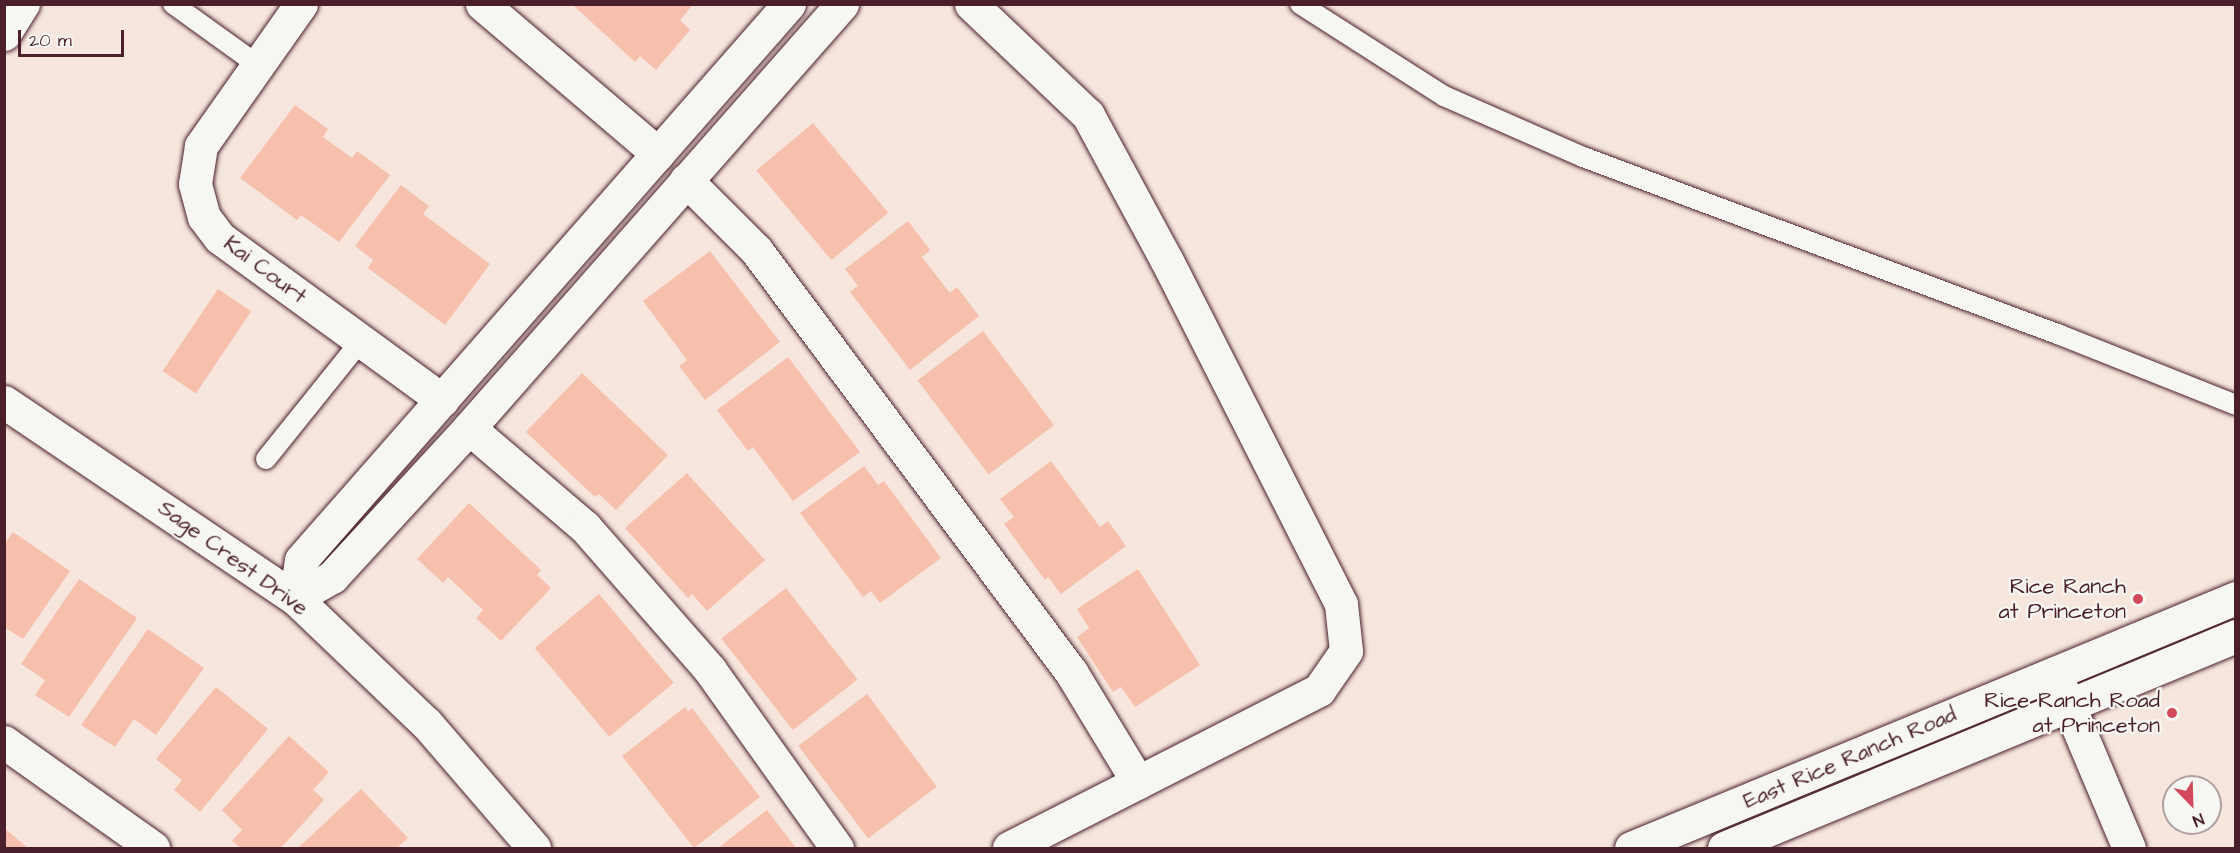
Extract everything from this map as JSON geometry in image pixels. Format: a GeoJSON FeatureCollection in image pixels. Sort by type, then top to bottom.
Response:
{"type":"FeatureCollection","features":[{"type":"Feature","properties":{"kind":"street"},"geometry":{"type":"LineString","coordinates":[[4,34],[23,4]]}},
{"type":"Feature","properties":{"kind":"street","name":"Kai Court"},"geometry":{"type":"LineString","coordinates":[[301,4],[201,146],[195,184],[204,216],[220,238],[442,400]]}},
{"type":"Feature","properties":{"kind":"street"},"geometry":{"type":"LineString","coordinates":[[482,4],[658,154]]}},
{"type":"Feature","properties":{"kind":"street"},"geometry":{"type":"LineString","coordinates":[[295,598],[302,560],[789,4]]}},
{"type":"Feature","properties":{"kind":"street"},"geometry":{"type":"LineString","coordinates":[[295,598],[332,577],[469,428],[842,4]]}},
{"type":"Feature","properties":{"kind":"street"},"geometry":{"type":"LineString","coordinates":[[971,4],[1088,115],[1166,259],[1341,604],[1346,651],[1319,690],[1009,849]]}},
{"type":"Feature","properties":{"kind":"street"},"geometry":{"type":"LineString","coordinates":[[686,180],[756,250],[1071,672],[1138,782]]}},
{"type":"Feature","properties":{"kind":"street","name":"Sage Crest Drive"},"geometry":{"type":"LineString","coordinates":[[4,402],[295,598],[427,724],[534,849]]}},
{"type":"Feature","properties":{"kind":"street"},"geometry":{"type":"LineString","coordinates":[[469,428],[585,527],[710,670],[837,849]]}},
{"type":"Feature","properties":{"kind":"street","name":"East Rice Ranch Road"},"geometry":{"type":"LineString","coordinates":[[1631,849],[2235,598]]}},
{"type":"Feature","properties":{"kind":"street","name":"East Rice Ranch Road"},"geometry":{"type":"LineString","coordinates":[[1724,849],[2235,636]]}},
{"type":"Feature","properties":{"kind":"street"},"geometry":{"type":"LineString","coordinates":[[2055,672],[2129,849]]}},
{"type":"Feature","properties":{"kind":"street"},"geometry":{"type":"LineString","coordinates":[[4,741],[153,849]]}},
{"type":"Feature","properties":{"kind":"lane"},"geometry":{"type":"LineString","coordinates":[[173,4],[258,65]]}},
{"type":"Feature","properties":{"kind":"lane"},"geometry":{"type":"LineString","coordinates":[[1300,4],[1444,96],[1583,157],[2060,335],[2235,405]]}},
{"type":"Feature","properties":{"kind":"lane"},"geometry":{"type":"LineString","coordinates":[[266,459],[361,341]]}},
{"type":"Feature","properties":{"kind":"building"},"geometry":{"type":"Polygon","coordinates":[[[572,4],[689,4],[691,7],[680,20],[690,30],[656,70],[640,56],[635,62],[572,4]]]}},
{"type":"Feature","properties":{"kind":"building"},"geometry":{"type":"Polygon","coordinates":[[[295,105],[328,129],[323,137],[352,158],[357,151],[390,175],[339,242],[301,215],[297,220],[240,178],[295,105]]]}},
{"type":"Feature","properties":{"kind":"building"},"geometry":{"type":"Polygon","coordinates":[[[813,123],[888,213],[832,260],[756,171],[813,123]]]}},
{"type":"Feature","properties":{"kind":"building"},"geometry":{"type":"Polygon","coordinates":[[[401,185],[429,206],[423,214],[490,264],[445,325],[368,268],[373,260],[355,246],[401,185]]]}},
{"type":"Feature","properties":{"kind":"building"},"geometry":{"type":"Polygon","coordinates":[[[908,221],[930,250],[922,257],[950,293],[957,287],[979,316],[910,370],[850,292],[858,286],[845,269],[908,221]]]}},
{"type":"Feature","properties":{"kind":"building"},"geometry":{"type":"Polygon","coordinates":[[[710,251],[780,342],[705,400],[679,366],[687,360],[643,301],[710,251]]]}},
{"type":"Feature","properties":{"kind":"building"},"geometry":{"type":"Polygon","coordinates":[[[218,289],[251,311],[196,393],[163,371],[218,289]]]}},
{"type":"Feature","properties":{"kind":"building"},"geometry":{"type":"Polygon","coordinates":[[[983,331],[1054,425],[989,475],[918,380],[983,331]]]}},
{"type":"Feature","properties":{"kind":"building"},"geometry":{"type":"Polygon","coordinates":[[[788,357],[860,452],[793,501],[753,447],[748,451],[717,410],[788,357]]]}},
{"type":"Feature","properties":{"kind":"building"},"geometry":{"type":"Polygon","coordinates":[[[582,373],[668,455],[616,510],[599,494],[595,497],[526,432],[582,373]]]}},
{"type":"Feature","properties":{"kind":"building"},"geometry":{"type":"Polygon","coordinates":[[[1051,461],[1100,527],[1108,521],[1126,546],[1061,594],[1048,577],[1045,580],[1004,524],[1014,517],[1000,499],[1051,461]]]}},
{"type":"Feature","properties":{"kind":"building"},"geometry":{"type":"Polygon","coordinates":[[[864,466],[878,485],[884,481],[941,558],[880,603],[871,591],[863,597],[800,513],[864,466]]]}},
{"type":"Feature","properties":{"kind":"building"},"geometry":{"type":"Polygon","coordinates":[[[687,473],[765,560],[707,611],[692,594],[688,598],[625,528],[687,473]]]}},
{"type":"Feature","properties":{"kind":"building"},"geometry":{"type":"Polygon","coordinates":[[[469,503],[541,570],[537,575],[551,588],[501,641],[476,618],[483,610],[448,577],[443,583],[417,559],[469,503]]]}},
{"type":"Feature","properties":{"kind":"building"},"geometry":{"type":"Polygon","coordinates":[[[13,532],[70,571],[23,639],[4,627],[4,545],[13,532]]]}},
{"type":"Feature","properties":{"kind":"building"},"geometry":{"type":"Polygon","coordinates":[[[1138,569],[1200,665],[1135,707],[1121,687],[1113,692],[1077,637],[1089,628],[1077,609],[1138,569]]]}},
{"type":"Feature","properties":{"kind":"building"},"geometry":{"type":"Polygon","coordinates":[[[79,579],[137,618],[69,717],[35,695],[45,680],[21,664],[79,579]]]}},
{"type":"Feature","properties":{"kind":"building"},"geometry":{"type":"Polygon","coordinates":[[[786,588],[857,679],[793,730],[721,638],[786,588]]]}},
{"type":"Feature","properties":{"kind":"building"},"geometry":{"type":"Polygon","coordinates":[[[599,594],[674,683],[609,737],[535,648],[599,594]]]}},
{"type":"Feature","properties":{"kind":"building"},"geometry":{"type":"Polygon","coordinates":[[[148,629],[204,668],[156,735],[134,719],[115,747],[81,725],[148,629]]]}},
{"type":"Feature","properties":{"kind":"building"},"geometry":{"type":"Polygon","coordinates":[[[216,687],[268,729],[200,812],[174,790],[182,780],[156,759],[216,687]]]}},
{"type":"Feature","properties":{"kind":"building"},"geometry":{"type":"Polygon","coordinates":[[[867,694],[937,787],[868,838],[798,746],[867,694]]]}},
{"type":"Feature","properties":{"kind":"building"},"geometry":{"type":"Polygon","coordinates":[[[685,707],[688,711],[692,708],[760,797],[694,848],[622,756],[685,707]]]}},
{"type":"Feature","properties":{"kind":"building"},"geometry":{"type":"Polygon","coordinates":[[[289,736],[329,772],[313,790],[324,800],[281,848],[240,848],[232,841],[242,830],[222,810],[289,736]]]}},
{"type":"Feature","properties":{"kind":"building"},"geometry":{"type":"Polygon","coordinates":[[[361,789],[408,838],[397,848],[298,848],[361,789]]]}},
{"type":"Feature","properties":{"kind":"building"},"geometry":{"type":"Polygon","coordinates":[[[767,810],[796,848],[718,848],[767,810]]]}},
{"type":"Feature","properties":{"kind":"building"},"geometry":{"type":"Polygon","coordinates":[[[4,828],[28,848],[4,848],[4,828]]]}},
{"type":"Feature","properties":{"kind":"place","name":"Rice Ranch at Princeton"},"geometry":{"type":"Point","coordinates":[2138,599]}},
{"type":"Feature","properties":{"kind":"place","name":"Rice Ranch Road at Princeton"},"geometry":{"type":"Point","coordinates":[2172,713]}}]}
